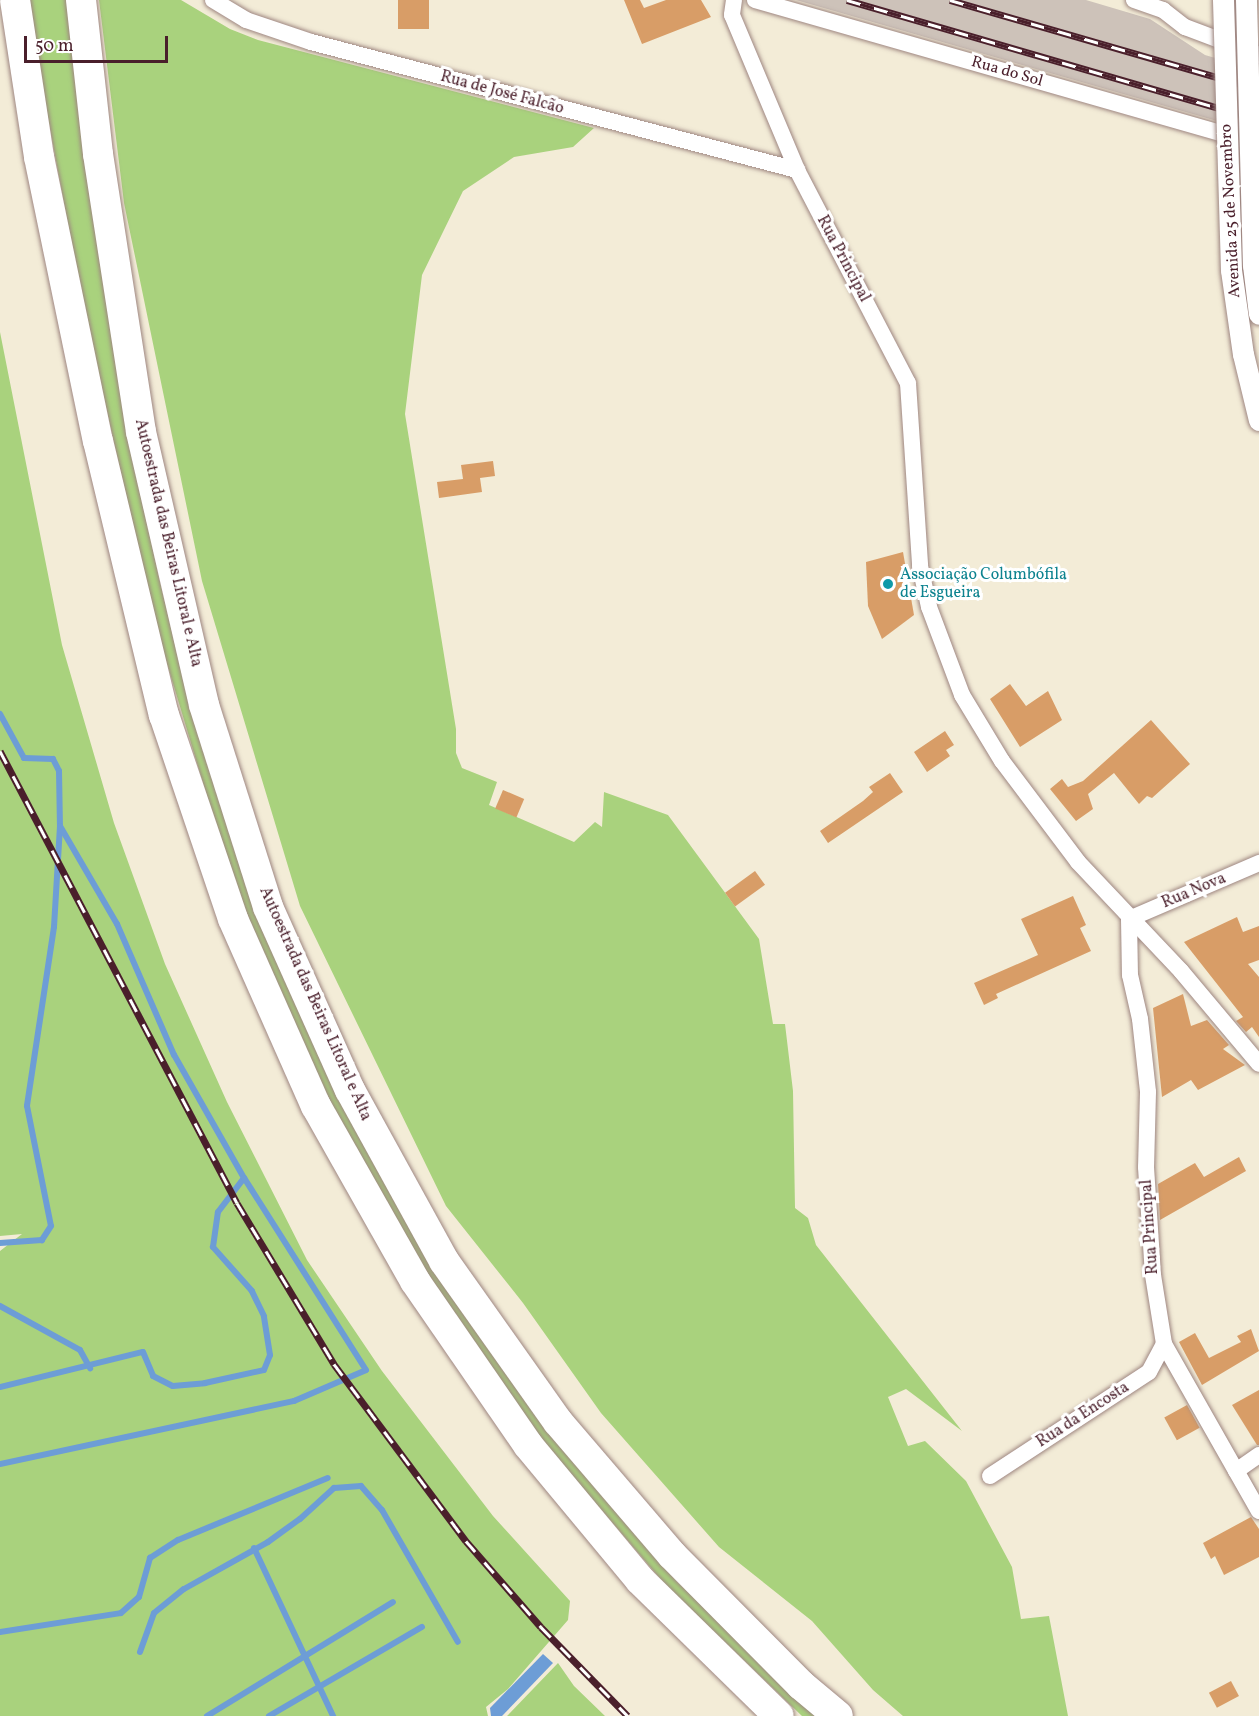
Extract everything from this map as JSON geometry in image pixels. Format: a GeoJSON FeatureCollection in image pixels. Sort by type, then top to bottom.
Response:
{"type":"FeatureCollection","features":[{"type":"Feature","properties":{"kind":"highway"},"geometry":{"type":"LineString","coordinates":[[15,0],[39,157],[98,441],[164,715],[232,919],[316,1106],[415,1281],[521,1435],[640,1580],[779,1716]]}},
{"type":"Feature","properties":{"kind":"highway","name":"Autoestrada das Beiras Litoral e Alta"},"geometry":{"type":"LineString","coordinates":[[81,0],[98,154],[141,432],[204,705],[268,907],[350,1090],[451,1271],[558,1422],[672,1555],[801,1685],[838,1716]]}},
{"type":"Feature","properties":{"kind":"street","name":"Rua de José Falcão"},"geometry":{"type":"LineString","coordinates":[[213,0],[246,20],[310,42],[796,170]]}},
{"type":"Feature","properties":{"kind":"street","name":"Rua Principal"},"geometry":{"type":"LineString","coordinates":[[734,0],[732,15],[796,170],[908,383],[915,527],[928,608],[947,661],[980,729],[1078,862],[1129,919],[1181,971],[1259,1064]]}},
{"type":"Feature","properties":{"kind":"street","name":"Rua do Sol"},"geometry":{"type":"LineString","coordinates":[[755,0],[1259,144]]}},
{"type":"Feature","properties":{"kind":"street"},"geometry":{"type":"LineString","coordinates":[[1134,0],[1164,5],[1185,27],[1259,55]]}},
{"type":"Feature","properties":{"kind":"street","name":"Avenida 25 de Novembro"},"geometry":{"type":"LineString","coordinates":[[1223,0],[1231,270],[1243,354],[1259,420]]}},
{"type":"Feature","properties":{"kind":"street","name":"Avenida 25 de Novembro"},"geometry":{"type":"LineString","coordinates":[[1246,0],[1252,265],[1259,314]]}},
{"type":"Feature","properties":{"kind":"street","name":"Rua Nova"},"geometry":{"type":"LineString","coordinates":[[1129,919],[1259,863]]}},
{"type":"Feature","properties":{"kind":"street","name":"Rua Principal"},"geometry":{"type":"LineString","coordinates":[[1129,919],[1130,975],[1140,1019],[1148,1092],[1146,1167],[1153,1275],[1164,1344],[1259,1511]]}},
{"type":"Feature","properties":{"kind":"street","name":"Rua da Encosta"},"geometry":{"type":"LineString","coordinates":[[990,1476],[1149,1372],[1164,1344]]}},
{"type":"Feature","properties":{"kind":"street"},"geometry":{"type":"LineString","coordinates":[[1236,1471],[1259,1455]]}},
{"type":"Feature","properties":{"kind":"shaded area"},"geometry":{"type":"Polygon","coordinates":[[[796,0],[1086,0],[1150,19],[1205,55],[1259,71],[1259,133],[796,0]]]}},
{"type":"Feature","properties":{"kind":"green space"},"geometry":{"type":"Polygon","coordinates":[[[26,0],[68,0],[132,451],[159,578],[185,686],[303,1018],[606,1500],[676,1581],[819,1716],[802,1716],[664,1583],[529,1425],[419,1263],[329,1102],[262,954],[229,869],[156,627],[84,310],[26,0]]]}},
{"type":"Feature","properties":{"kind":"green space"},"geometry":{"type":"Polygon","coordinates":[[[99,0],[181,0],[230,29],[258,40],[594,128],[573,147],[514,157],[463,191],[422,275],[405,414],[456,729],[456,753],[462,768],[497,782],[489,805],[574,842],[595,822],[602,827],[604,792],[668,815],[759,939],[773,1024],[785,1024],[793,1091],[795,1208],[808,1218],[816,1245],[962,1431],[906,1389],[888,1397],[908,1446],[925,1441],[966,1481],[1012,1567],[1021,1619],[1049,1616],[1068,1716],[903,1716],[873,1690],[812,1621],[719,1547],[601,1413],[523,1303],[446,1206],[300,906],[202,581],[124,203],[99,0]]]}},
{"type":"Feature","properties":{"kind":"green space"},"geometry":{"type":"Polygon","coordinates":[[[0,332],[62,645],[114,823],[165,964],[227,1102],[307,1260],[382,1371],[493,1516],[570,1601],[568,1620],[508,1689],[486,1707],[488,1716],[0,1716],[0,1251],[22,1234],[0,1236],[0,332]]]}},
{"type":"Feature","properties":{"kind":"green space"},"geometry":{"type":"Polygon","coordinates":[[[558,1663],[574,1686],[605,1716],[507,1716],[558,1663]]]}},
{"type":"Feature","properties":{"kind":"water"},"geometry":{"type":"Polygon","coordinates":[[[543,1654],[553,1663],[502,1716],[491,1716],[490,1708],[543,1654]]]}},
{"type":"Feature","properties":{"kind":"building"},"geometry":{"type":"Polygon","coordinates":[[[398,0],[429,0],[429,29],[398,29],[398,0]]]}},
{"type":"Feature","properties":{"kind":"building"},"geometry":{"type":"Polygon","coordinates":[[[624,0],[640,0],[644,8],[666,0],[701,0],[711,17],[642,44],[624,0]]]}},
{"type":"Feature","properties":{"kind":"building"},"geometry":{"type":"Polygon","coordinates":[[[493,461],[495,476],[480,478],[482,492],[439,498],[437,482],[463,479],[461,465],[493,461]]]}},
{"type":"Feature","properties":{"kind":"building","name":"Associação Columbófila de Esgueira"},"geometry":{"type":"Polygon","coordinates":[[[903,552],[914,615],[882,639],[868,606],[866,562],[903,552]]]}},
{"type":"Feature","properties":{"kind":"building"},"geometry":{"type":"Polygon","coordinates":[[[1010,684],[1026,706],[1048,691],[1062,720],[1020,747],[990,699],[1010,684]]]}},
{"type":"Feature","properties":{"kind":"building"},"geometry":{"type":"Polygon","coordinates":[[[1151,720],[1190,764],[1152,798],[1147,796],[1139,804],[1114,773],[1088,794],[1093,809],[1076,821],[1050,789],[1062,779],[1068,787],[1083,781],[1151,720]]]}},
{"type":"Feature","properties":{"kind":"building"},"geometry":{"type":"Polygon","coordinates":[[[945,731],[954,745],[946,750],[950,756],[927,772],[914,752],[945,731]]]}},
{"type":"Feature","properties":{"kind":"building"},"geometry":{"type":"Polygon","coordinates":[[[890,773],[903,792],[828,843],[820,831],[863,801],[873,792],[869,787],[890,773]]]}},
{"type":"Feature","properties":{"kind":"building"},"geometry":{"type":"Polygon","coordinates":[[[503,790],[524,799],[516,817],[495,808],[503,790]]]}},
{"type":"Feature","properties":{"kind":"building"},"geometry":{"type":"Polygon","coordinates":[[[755,871],[765,885],[735,907],[725,893],[755,871]]]}},
{"type":"Feature","properties":{"kind":"building"},"geometry":{"type":"Polygon","coordinates":[[[1073,896],[1086,925],[1080,928],[1091,951],[996,994],[998,998],[984,1005],[974,983],[1038,955],[1021,919],[1073,896]]]}},
{"type":"Feature","properties":{"kind":"building"},"geometry":{"type":"Polygon","coordinates":[[[1237,917],[1243,932],[1259,926],[1259,960],[1248,964],[1259,977],[1259,1037],[1252,1027],[1246,1032],[1236,1021],[1243,1017],[1184,942],[1237,917]]]}},
{"type":"Feature","properties":{"kind":"building"},"geometry":{"type":"Polygon","coordinates":[[[1183,994],[1191,1026],[1207,1020],[1229,1045],[1223,1049],[1245,1065],[1198,1090],[1191,1080],[1162,1097],[1153,1008],[1183,994]]]}},
{"type":"Feature","properties":{"kind":"building"},"geometry":{"type":"Polygon","coordinates":[[[1239,1157],[1246,1171],[1160,1220],[1158,1184],[1195,1163],[1204,1177],[1239,1157]]]}},
{"type":"Feature","properties":{"kind":"building"},"geometry":{"type":"Polygon","coordinates":[[[1251,1329],[1259,1351],[1202,1385],[1179,1342],[1195,1333],[1209,1358],[1241,1342],[1237,1336],[1251,1329]]]}},
{"type":"Feature","properties":{"kind":"building"},"geometry":{"type":"Polygon","coordinates":[[[1259,1390],[1259,1445],[1257,1445],[1232,1405],[1259,1390]]]}},
{"type":"Feature","properties":{"kind":"building"},"geometry":{"type":"Polygon","coordinates":[[[1187,1405],[1200,1428],[1177,1440],[1164,1418],[1187,1405]]]}},
{"type":"Feature","properties":{"kind":"building"},"geometry":{"type":"Polygon","coordinates":[[[1251,1517],[1259,1529],[1259,1557],[1224,1575],[1215,1556],[1211,1559],[1203,1543],[1251,1517]]]}},
{"type":"Feature","properties":{"kind":"building"},"geometry":{"type":"Polygon","coordinates":[[[1231,1681],[1239,1696],[1217,1708],[1209,1693],[1231,1681]]]}},
{"type":"Feature","properties":{"kind":"waterway"},"geometry":{"type":"LineString","coordinates":[[0,714],[24,758],[53,759],[59,771],[60,826],[54,927],[27,1106],[51,1226],[42,1240],[0,1243]]}},
{"type":"Feature","properties":{"kind":"waterway"},"geometry":{"type":"LineString","coordinates":[[0,1387],[143,1352],[153,1376],[173,1386],[205,1383],[264,1370],[270,1355],[264,1316],[252,1291],[213,1247],[218,1212],[244,1178],[174,1055],[117,924],[60,826]]}},
{"type":"Feature","properties":{"kind":"waterway"},"geometry":{"type":"LineString","coordinates":[[0,1464],[294,1401],[366,1370],[244,1178]]}},
{"type":"Feature","properties":{"kind":"waterway"},"geometry":{"type":"LineString","coordinates":[[0,1306],[80,1350],[90,1368]]}},
{"type":"Feature","properties":{"kind":"waterway"},"geometry":{"type":"LineString","coordinates":[[0,1632],[121,1613],[139,1597],[150,1558],[178,1540],[328,1478]]}},
{"type":"Feature","properties":{"kind":"waterway"},"geometry":{"type":"LineString","coordinates":[[140,1652],[154,1613],[184,1589],[268,1542],[300,1519],[334,1488],[361,1486],[382,1510],[458,1642]]}},
{"type":"Feature","properties":{"kind":"waterway"},"geometry":{"type":"LineString","coordinates":[[254,1548],[333,1716]]}},
{"type":"Feature","properties":{"kind":"waterway"},"geometry":{"type":"LineString","coordinates":[[207,1716],[393,1602]]}},
{"type":"Feature","properties":{"kind":"waterway"},"geometry":{"type":"LineString","coordinates":[[269,1716],[422,1627]]}},
{"type":"Feature","properties":{"kind":"railway"},"geometry":{"type":"LineString","coordinates":[[847,0],[1259,120]]}},
{"type":"Feature","properties":{"kind":"railway"},"geometry":{"type":"LineString","coordinates":[[950,0],[1259,89]]}},
{"type":"Feature","properties":{"kind":"railway"},"geometry":{"type":"LineString","coordinates":[[0,751],[237,1203],[334,1364],[466,1541],[541,1627],[628,1716]]}},
{"type":"Feature","properties":{"kind":"place","name":"Associação Columbófila de Esgueira"},"geometry":{"type":"Point","coordinates":[888,584]}}]}
